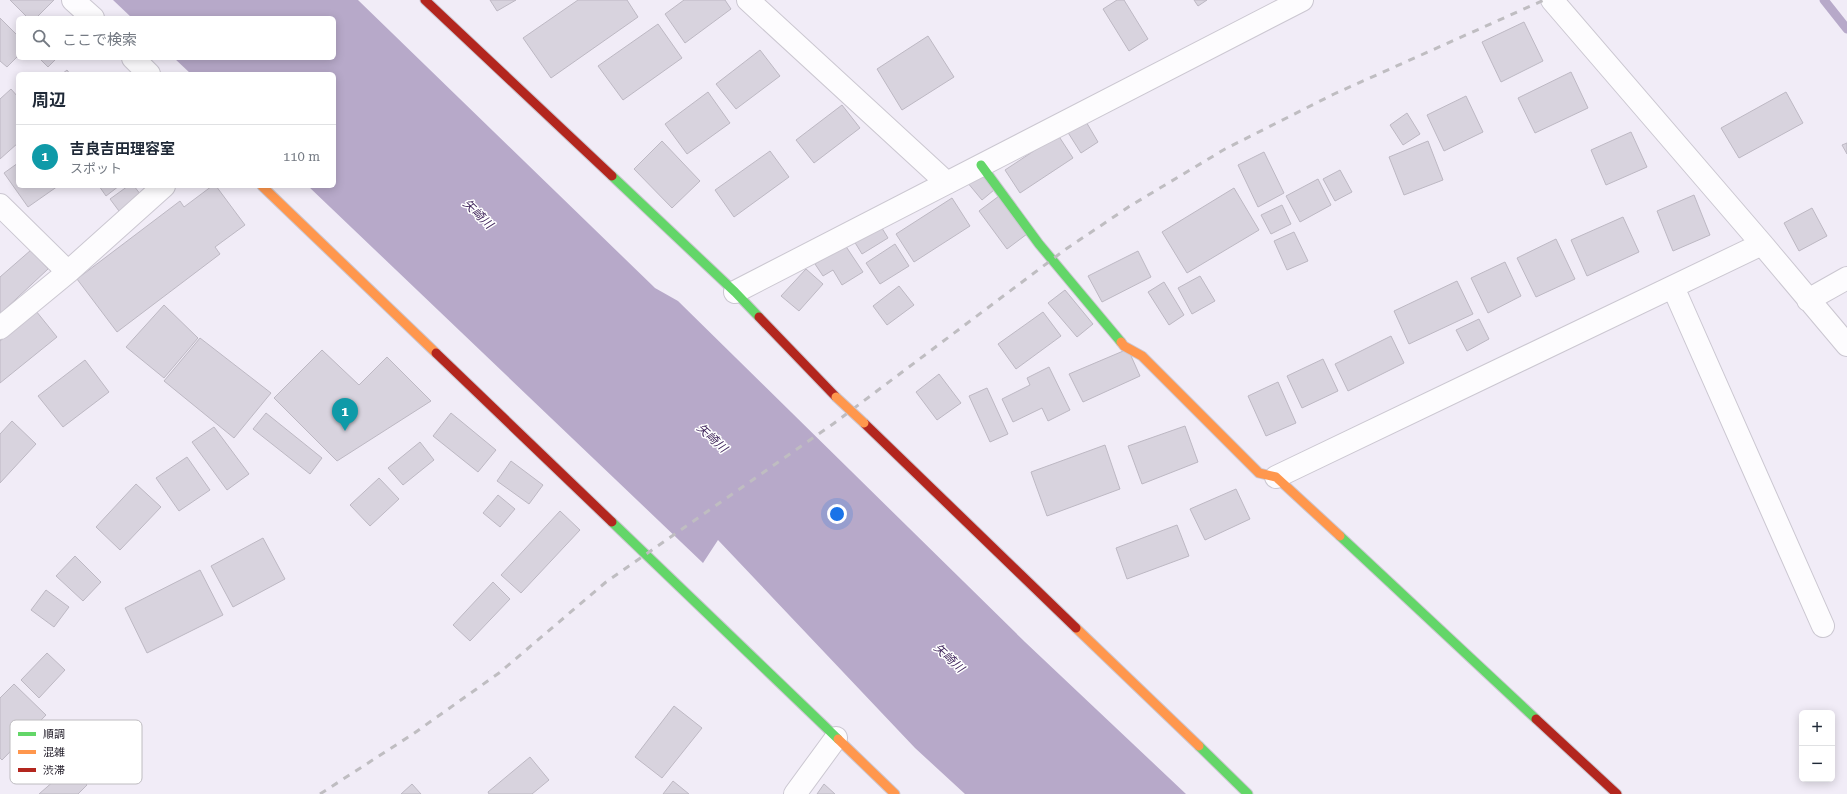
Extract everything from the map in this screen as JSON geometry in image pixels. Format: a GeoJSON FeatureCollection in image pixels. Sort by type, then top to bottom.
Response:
{"type":"FeatureCollection","features":[{"type":"Feature","properties":{"kind":"street"},"geometry":{"type":"LineString","coordinates":[[73,0],[91,16]]}},
{"type":"Feature","properties":{"kind":"street"},"geometry":{"type":"LineString","coordinates":[[425,0],[735,292],[836,397],[1248,794]]}},
{"type":"Feature","properties":{"kind":"street"},"geometry":{"type":"LineString","coordinates":[[748,0],[947,183]]}},
{"type":"Feature","properties":{"kind":"street"},"geometry":{"type":"LineString","coordinates":[[735,292],[1302,0]]}},
{"type":"Feature","properties":{"kind":"street"},"geometry":{"type":"LineString","coordinates":[[1552,0],[1847,345]]}},
{"type":"Feature","properties":{"kind":"street"},"geometry":{"type":"LineString","coordinates":[[135,60],[147,72]]}},
{"type":"Feature","properties":{"kind":"street"},"geometry":{"type":"LineString","coordinates":[[981,166],[1039,244],[1124,346],[1142,356],[1259,473],[1276,477],[1617,794]]}},
{"type":"Feature","properties":{"kind":"street"},"geometry":{"type":"LineString","coordinates":[[0,328],[68,272],[162,188]]}},
{"type":"Feature","properties":{"kind":"street"},"geometry":{"type":"LineString","coordinates":[[264,188],[895,794]]}},
{"type":"Feature","properties":{"kind":"street"},"geometry":{"type":"LineString","coordinates":[[0,205],[68,272]]}},
{"type":"Feature","properties":{"kind":"street"},"geometry":{"type":"LineString","coordinates":[[1276,477],[1762,244]]}},
{"type":"Feature","properties":{"kind":"street"},"geometry":{"type":"LineString","coordinates":[[1808,300],[1847,278]]}},
{"type":"Feature","properties":{"kind":"street"},"geometry":{"type":"LineString","coordinates":[[1673,287],[1823,626]]}},
{"type":"Feature","properties":{"kind":"street"},"geometry":{"type":"LineString","coordinates":[[795,794],[836,738]]}},
{"type":"Feature","properties":{"kind":"water","name":"矢崎川"},"geometry":{"type":"Polygon","coordinates":[[[113,0],[358,0],[655,288],[678,301],[1025,642],[1186,794],[965,794],[915,748],[718,540],[703,563],[310,188],[336,188],[336,72],[189,72],[176,60],[336,60],[336,16],[130,16],[113,0]]]}},
{"type":"Feature","properties":{"kind":"building"},"geometry":{"type":"Polygon","coordinates":[[[10,0],[54,0],[38,16],[26,16],[10,0]]]}},
{"type":"Feature","properties":{"kind":"building"},"geometry":{"type":"Polygon","coordinates":[[[490,0],[516,0],[497,11],[490,0]]]}},
{"type":"Feature","properties":{"kind":"building"},"geometry":{"type":"Polygon","coordinates":[[[578,0],[627,0],[638,17],[551,78],[523,38],[578,0]]]}},
{"type":"Feature","properties":{"kind":"building"},"geometry":{"type":"Polygon","coordinates":[[[684,0],[725,0],[731,9],[685,43],[665,14],[684,0]]]}},
{"type":"Feature","properties":{"kind":"building"},"geometry":{"type":"Polygon","coordinates":[[[1117,0],[1124,0],[1148,39],[1129,51],[1103,9],[1117,0]]]}},
{"type":"Feature","properties":{"kind":"building"},"geometry":{"type":"Polygon","coordinates":[[[1194,0],[1207,0],[1198,6],[1194,0]]]}},
{"type":"Feature","properties":{"kind":"building"},"geometry":{"type":"Polygon","coordinates":[[[0,18],[16,34],[16,58],[7,67],[0,61],[0,18]]]}},
{"type":"Feature","properties":{"kind":"building"},"geometry":{"type":"Polygon","coordinates":[[[1524,22],[1543,61],[1501,82],[1482,42],[1524,22]]]}},
{"type":"Feature","properties":{"kind":"building"},"geometry":{"type":"Polygon","coordinates":[[[658,24],[682,58],[623,100],[598,66],[658,24]]]}},
{"type":"Feature","properties":{"kind":"building"},"geometry":{"type":"Polygon","coordinates":[[[928,36],[954,77],[902,110],[877,69],[928,36]]]}},
{"type":"Feature","properties":{"kind":"building"},"geometry":{"type":"Polygon","coordinates":[[[760,50],[780,76],[736,109],[716,84],[760,50]]]}},
{"type":"Feature","properties":{"kind":"building"},"geometry":{"type":"Polygon","coordinates":[[[41,60],[55,60],[48,67],[41,60]]]}},
{"type":"Feature","properties":{"kind":"building"},"geometry":{"type":"Polygon","coordinates":[[[1571,72],[1588,108],[1535,133],[1518,98],[1571,72]]]}},
{"type":"Feature","properties":{"kind":"building"},"geometry":{"type":"Polygon","coordinates":[[[11,89],[16,95],[16,145],[0,159],[0,99],[11,89]]]}},
{"type":"Feature","properties":{"kind":"building"},"geometry":{"type":"Polygon","coordinates":[[[708,92],[730,123],[687,154],[665,124],[708,92]]]}},
{"type":"Feature","properties":{"kind":"building"},"geometry":{"type":"Polygon","coordinates":[[[1786,92],[1803,123],[1739,158],[1721,128],[1786,92]]]}},
{"type":"Feature","properties":{"kind":"building"},"geometry":{"type":"Polygon","coordinates":[[[1466,96],[1483,132],[1444,151],[1427,115],[1466,96]]]}},
{"type":"Feature","properties":{"kind":"building"},"geometry":{"type":"Polygon","coordinates":[[[842,105],[860,128],[814,163],[796,140],[842,105]]]}},
{"type":"Feature","properties":{"kind":"building"},"geometry":{"type":"Polygon","coordinates":[[[1407,113],[1420,134],[1403,145],[1390,125],[1407,113]]]}},
{"type":"Feature","properties":{"kind":"building"},"geometry":{"type":"Polygon","coordinates":[[[1085,120],[1098,142],[1081,153],[1067,131],[1085,120]]]}},
{"type":"Feature","properties":{"kind":"building"},"geometry":{"type":"Polygon","coordinates":[[[1631,132],[1647,167],[1606,185],[1591,150],[1631,132]]]}},
{"type":"Feature","properties":{"kind":"building"},"geometry":{"type":"Polygon","coordinates":[[[1058,135],[1073,158],[1020,193],[1005,170],[1058,135]]]}},
{"type":"Feature","properties":{"kind":"building"},"geometry":{"type":"Polygon","coordinates":[[[662,141],[700,181],[672,208],[634,169],[662,141]]]}},
{"type":"Feature","properties":{"kind":"building"},"geometry":{"type":"Polygon","coordinates":[[[1428,141],[1443,180],[1404,195],[1389,157],[1428,141]]]}},
{"type":"Feature","properties":{"kind":"building"},"geometry":{"type":"Polygon","coordinates":[[[1847,143],[1847,154],[1842,145],[1847,143]]]}},
{"type":"Feature","properties":{"kind":"building"},"geometry":{"type":"Polygon","coordinates":[[[770,151],[789,177],[734,217],[715,190],[770,151]]]}},
{"type":"Feature","properties":{"kind":"building"},"geometry":{"type":"Polygon","coordinates":[[[1264,152],[1284,193],[1258,207],[1238,165],[1264,152]]]}},
{"type":"Feature","properties":{"kind":"building"},"geometry":{"type":"Polygon","coordinates":[[[16,164],[16,188],[55,188],[28,207],[4,173],[16,164]]]}},
{"type":"Feature","properties":{"kind":"building"},"geometry":{"type":"Polygon","coordinates":[[[1340,170],[1352,192],[1335,201],[1323,179],[1340,170]]]}},
{"type":"Feature","properties":{"kind":"building"},"geometry":{"type":"Polygon","coordinates":[[[980,172],[994,190],[982,200],[967,182],[980,172]]]}},
{"type":"Feature","properties":{"kind":"building"},"geometry":{"type":"Polygon","coordinates":[[[1318,179],[1331,205],[1300,222],[1286,196],[1318,179]]]}},
{"type":"Feature","properties":{"kind":"building"},"geometry":{"type":"Polygon","coordinates":[[[100,188],[116,188],[106,196],[100,188]]]}},
{"type":"Feature","properties":{"kind":"building"},"geometry":{"type":"Polygon","coordinates":[[[125,188],[136,188],[144,199],[122,215],[110,199],[125,188]]]}},
{"type":"Feature","properties":{"kind":"building"},"geometry":{"type":"Polygon","coordinates":[[[209,188],[217,188],[245,225],[215,247],[220,254],[117,332],[77,279],[180,201],[184,207],[209,188]]]}},
{"type":"Feature","properties":{"kind":"building"},"geometry":{"type":"Polygon","coordinates":[[[1234,188],[1259,230],[1187,273],[1162,232],[1234,188]]]}},
{"type":"Feature","properties":{"kind":"building"},"geometry":{"type":"Polygon","coordinates":[[[1694,195],[1710,235],[1673,251],[1657,211],[1694,195]]]}},
{"type":"Feature","properties":{"kind":"building"},"geometry":{"type":"Polygon","coordinates":[[[999,196],[1027,234],[1007,249],[979,211],[999,196]]]}},
{"type":"Feature","properties":{"kind":"building"},"geometry":{"type":"Polygon","coordinates":[[[952,198],[970,226],[914,262],[896,234],[952,198]]]}},
{"type":"Feature","properties":{"kind":"building"},"geometry":{"type":"Polygon","coordinates":[[[1282,205],[1291,224],[1271,234],[1261,215],[1282,205]]]}},
{"type":"Feature","properties":{"kind":"building"},"geometry":{"type":"Polygon","coordinates":[[[1812,208],[1827,236],[1799,251],[1784,223],[1812,208]]]}},
{"type":"Feature","properties":{"kind":"building"},"geometry":{"type":"Polygon","coordinates":[[[1623,217],[1639,252],[1587,276],[1571,240],[1623,217]]]}},
{"type":"Feature","properties":{"kind":"building"},"geometry":{"type":"Polygon","coordinates":[[[880,225],[888,238],[862,254],[854,241],[880,225]]]}},
{"type":"Feature","properties":{"kind":"building"},"geometry":{"type":"Polygon","coordinates":[[[1294,232],[1308,261],[1287,270],[1274,241],[1294,232]]]}},
{"type":"Feature","properties":{"kind":"building"},"geometry":{"type":"Polygon","coordinates":[[[1556,239],[1575,279],[1536,297],[1517,258],[1556,239]]]}},
{"type":"Feature","properties":{"kind":"building"},"geometry":{"type":"Polygon","coordinates":[[[895,244],[909,266],[880,284],[866,263],[895,244]]]}},
{"type":"Feature","properties":{"kind":"building"},"geometry":{"type":"Polygon","coordinates":[[[845,245],[863,272],[842,285],[833,270],[823,276],[815,264],[845,245]]]}},
{"type":"Feature","properties":{"kind":"building"},"geometry":{"type":"Polygon","coordinates":[[[31,250],[48,269],[0,314],[0,277],[31,250]]]}},
{"type":"Feature","properties":{"kind":"building"},"geometry":{"type":"Polygon","coordinates":[[[1138,251],[1151,277],[1102,302],[1088,276],[1138,251]]]}},
{"type":"Feature","properties":{"kind":"building"},"geometry":{"type":"Polygon","coordinates":[[[1505,262],[1521,296],[1488,313],[1471,278],[1505,262]]]}},
{"type":"Feature","properties":{"kind":"building"},"geometry":{"type":"Polygon","coordinates":[[[806,269],[823,284],[799,311],[781,296],[806,269]]]}},
{"type":"Feature","properties":{"kind":"building"},"geometry":{"type":"Polygon","coordinates":[[[1200,276],[1215,301],[1192,314],[1178,288],[1200,276]]]}},
{"type":"Feature","properties":{"kind":"building"},"geometry":{"type":"Polygon","coordinates":[[[1457,281],[1473,314],[1409,344],[1394,311],[1457,281]]]}},
{"type":"Feature","properties":{"kind":"building"},"geometry":{"type":"Polygon","coordinates":[[[1164,282],[1184,315],[1169,325],[1148,292],[1164,282]]]}},
{"type":"Feature","properties":{"kind":"building"},"geometry":{"type":"Polygon","coordinates":[[[899,286],[914,305],[887,325],[873,306],[899,286]]]}},
{"type":"Feature","properties":{"kind":"building"},"geometry":{"type":"Polygon","coordinates":[[[1065,290],[1093,324],[1077,337],[1048,303],[1065,290]]]}},
{"type":"Feature","properties":{"kind":"building"},"geometry":{"type":"Polygon","coordinates":[[[164,305],[198,338],[164,378],[126,347],[164,305]]]}},
{"type":"Feature","properties":{"kind":"building"},"geometry":{"type":"Polygon","coordinates":[[[36,311],[57,337],[0,383],[0,341],[36,311]]]}},
{"type":"Feature","properties":{"kind":"building"},"geometry":{"type":"Polygon","coordinates":[[[1043,312],[1061,336],[1016,369],[998,344],[1043,312]]]}},
{"type":"Feature","properties":{"kind":"building"},"geometry":{"type":"Polygon","coordinates":[[[1479,319],[1489,339],[1467,351],[1456,330],[1479,319]]]}},
{"type":"Feature","properties":{"kind":"building"},"geometry":{"type":"Polygon","coordinates":[[[1391,336],[1404,363],[1348,391],[1335,364],[1391,336]]]}},
{"type":"Feature","properties":{"kind":"building"},"geometry":{"type":"Polygon","coordinates":[[[200,338],[271,393],[234,438],[164,381],[200,338]]]}},
{"type":"Feature","properties":{"kind":"building"},"geometry":{"type":"Polygon","coordinates":[[[1128,349],[1140,376],[1083,402],[1069,374],[1128,349]]]}},
{"type":"Feature","properties":{"kind":"building"},"geometry":{"type":"Polygon","coordinates":[[[322,350],[359,385],[387,357],[431,401],[337,461],[274,398],[322,350]]]}},
{"type":"Feature","properties":{"kind":"building"},"geometry":{"type":"Polygon","coordinates":[[[1323,359],[1338,391],[1302,408],[1287,376],[1323,359]]]}},
{"type":"Feature","properties":{"kind":"building"},"geometry":{"type":"Polygon","coordinates":[[[85,360],[109,392],[63,427],[38,396],[85,360]]]}},
{"type":"Feature","properties":{"kind":"building"},"geometry":{"type":"Polygon","coordinates":[[[1049,367],[1070,410],[1048,421],[1042,408],[1013,422],[1002,399],[1030,385],[1027,378],[1049,367]]]}},
{"type":"Feature","properties":{"kind":"building"},"geometry":{"type":"Polygon","coordinates":[[[939,374],[961,403],[937,420],[916,392],[939,374]]]}},
{"type":"Feature","properties":{"kind":"building"},"geometry":{"type":"Polygon","coordinates":[[[1278,382],[1296,423],[1266,436],[1248,396],[1278,382]]]}},
{"type":"Feature","properties":{"kind":"building"},"geometry":{"type":"Polygon","coordinates":[[[987,388],[1008,434],[990,442],[969,396],[987,388]]]}},
{"type":"Feature","properties":{"kind":"building"},"geometry":{"type":"Polygon","coordinates":[[[266,413],[322,458],[310,474],[253,429],[266,413]]]}},
{"type":"Feature","properties":{"kind":"building"},"geometry":{"type":"Polygon","coordinates":[[[451,413],[496,450],[478,472],[433,436],[451,413]]]}},
{"type":"Feature","properties":{"kind":"building"},"geometry":{"type":"Polygon","coordinates":[[[12,421],[36,444],[0,483],[0,434],[12,421]]]}},
{"type":"Feature","properties":{"kind":"building"},"geometry":{"type":"Polygon","coordinates":[[[1185,426],[1198,462],[1142,484],[1128,446],[1185,426]]]}},
{"type":"Feature","properties":{"kind":"building"},"geometry":{"type":"Polygon","coordinates":[[[214,427],[249,474],[227,490],[192,442],[214,427]]]}},
{"type":"Feature","properties":{"kind":"building"},"geometry":{"type":"Polygon","coordinates":[[[420,442],[434,460],[403,485],[388,468],[420,442]]]}},
{"type":"Feature","properties":{"kind":"building"},"geometry":{"type":"Polygon","coordinates":[[[1105,445],[1120,489],[1047,516],[1031,472],[1105,445]]]}},
{"type":"Feature","properties":{"kind":"building"},"geometry":{"type":"Polygon","coordinates":[[[187,457],[210,490],[179,511],[156,478],[187,457]]]}},
{"type":"Feature","properties":{"kind":"building"},"geometry":{"type":"Polygon","coordinates":[[[511,461],[543,485],[529,504],[497,481],[511,461]]]}},
{"type":"Feature","properties":{"kind":"building"},"geometry":{"type":"Polygon","coordinates":[[[379,478],[399,499],[370,526],[350,505],[379,478]]]}},
{"type":"Feature","properties":{"kind":"building"},"geometry":{"type":"Polygon","coordinates":[[[136,484],[161,507],[120,550],[96,527],[136,484]]]}},
{"type":"Feature","properties":{"kind":"building"},"geometry":{"type":"Polygon","coordinates":[[[1236,489],[1250,519],[1205,540],[1190,509],[1236,489]]]}},
{"type":"Feature","properties":{"kind":"building"},"geometry":{"type":"Polygon","coordinates":[[[498,495],[515,509],[500,527],[483,513],[498,495]]]}},
{"type":"Feature","properties":{"kind":"building"},"geometry":{"type":"Polygon","coordinates":[[[560,511],[580,530],[521,593],[501,575],[560,511]]]}},
{"type":"Feature","properties":{"kind":"building"},"geometry":{"type":"Polygon","coordinates":[[[1177,525],[1189,556],[1127,579],[1116,548],[1177,525]]]}},
{"type":"Feature","properties":{"kind":"building"},"geometry":{"type":"Polygon","coordinates":[[[263,538],[285,579],[233,607],[211,566],[263,538]]]}},
{"type":"Feature","properties":{"kind":"building"},"geometry":{"type":"Polygon","coordinates":[[[75,556],[101,582],[83,601],[56,576],[75,556]]]}},
{"type":"Feature","properties":{"kind":"building"},"geometry":{"type":"Polygon","coordinates":[[[200,570],[223,615],[147,653],[125,608],[200,570]]]}},
{"type":"Feature","properties":{"kind":"building"},"geometry":{"type":"Polygon","coordinates":[[[493,582],[510,599],[470,641],[453,625],[493,582]]]}},
{"type":"Feature","properties":{"kind":"building"},"geometry":{"type":"Polygon","coordinates":[[[46,590],[69,607],[54,627],[31,610],[46,590]]]}},
{"type":"Feature","properties":{"kind":"building"},"geometry":{"type":"Polygon","coordinates":[[[47,653],[65,670],[39,698],[21,680],[47,653]]]}},
{"type":"Feature","properties":{"kind":"building"},"geometry":{"type":"Polygon","coordinates":[[[14,684],[46,715],[41,720],[10,720],[10,752],[2,760],[0,758],[0,698],[14,684]]]}},
{"type":"Feature","properties":{"kind":"building"},"geometry":{"type":"Polygon","coordinates":[[[674,706],[702,728],[662,778],[635,757],[674,706]]]}},
{"type":"Feature","properties":{"kind":"building"},"geometry":{"type":"Polygon","coordinates":[[[530,757],[549,780],[532,794],[489,794],[488,792],[530,757]]]}},
{"type":"Feature","properties":{"kind":"building"},"geometry":{"type":"Polygon","coordinates":[[[673,781],[689,794],[663,794],[673,781]]]}},
{"type":"Feature","properties":{"kind":"building"},"geometry":{"type":"Polygon","coordinates":[[[50,784],[87,785],[78,794],[39,794],[50,784]]]}},
{"type":"Feature","properties":{"kind":"building"},"geometry":{"type":"Polygon","coordinates":[[[412,784],[421,794],[401,794],[412,784]]]}},
{"type":"Feature","properties":{"kind":"building"},"geometry":{"type":"Polygon","coordinates":[[[824,784],[835,794],[817,794],[824,784]]]}},
{"type":"Feature","properties":{"kind":"waterway"},"geometry":{"type":"LineString","coordinates":[[1824,0],[1847,29]]}},
{"type":"Feature","properties":{"kind":"railway"},"geometry":{"type":"LineString","coordinates":[[320,794],[413,734],[499,673],[606,582],[833,424],[1066,249],[1130,206],[1225,149],[1334,94],[1544,0]]}},
{"type":"Feature","properties":{"kind":"traffic: fast"},"geometry":{"type":"LineString","coordinates":[[981,165],[1039,244],[1121,342]]}},
{"type":"Feature","properties":{"kind":"traffic: fast"},"geometry":{"type":"LineString","coordinates":[[612,176],[735,292],[759,317]]}},
{"type":"Feature","properties":{"kind":"traffic: fast"},"geometry":{"type":"LineString","coordinates":[[612,522],[838,739]]}},
{"type":"Feature","properties":{"kind":"traffic: fast"},"geometry":{"type":"LineString","coordinates":[[1340,536],[1536,719]]}},
{"type":"Feature","properties":{"kind":"traffic: fast"},"geometry":{"type":"LineString","coordinates":[[1199,746],[1248,794]]}},
{"type":"Feature","properties":{"kind":"traffic: slow"},"geometry":{"type":"LineString","coordinates":[[264,188],[436,353]]}},
{"type":"Feature","properties":{"kind":"traffic: slow"},"geometry":{"type":"LineString","coordinates":[[1121,342],[1124,346],[1142,356],[1259,473],[1276,477],[1340,536]]}},
{"type":"Feature","properties":{"kind":"traffic: slow"},"geometry":{"type":"LineString","coordinates":[[836,397],[864,423]]}},
{"type":"Feature","properties":{"kind":"traffic: slow"},"geometry":{"type":"LineString","coordinates":[[1076,628],[1199,746]]}},
{"type":"Feature","properties":{"kind":"traffic: slow"},"geometry":{"type":"LineString","coordinates":[[838,739],[895,794]]}},
{"type":"Feature","properties":{"kind":"traffic: jam"},"geometry":{"type":"LineString","coordinates":[[425,0],[612,176]]}},
{"type":"Feature","properties":{"kind":"traffic: jam"},"geometry":{"type":"LineString","coordinates":[[759,317],[836,397]]}},
{"type":"Feature","properties":{"kind":"traffic: jam"},"geometry":{"type":"LineString","coordinates":[[436,353],[612,522]]}},
{"type":"Feature","properties":{"kind":"traffic: jam"},"geometry":{"type":"LineString","coordinates":[[864,423],[1076,628]]}},
{"type":"Feature","properties":{"kind":"traffic: jam"},"geometry":{"type":"LineString","coordinates":[[1536,719],[1617,794]]}},
{"type":"Feature","properties":{"kind":"place","name":"吉良吉田理容室"},"geometry":{"type":"Point","coordinates":[345,431]}}]}
